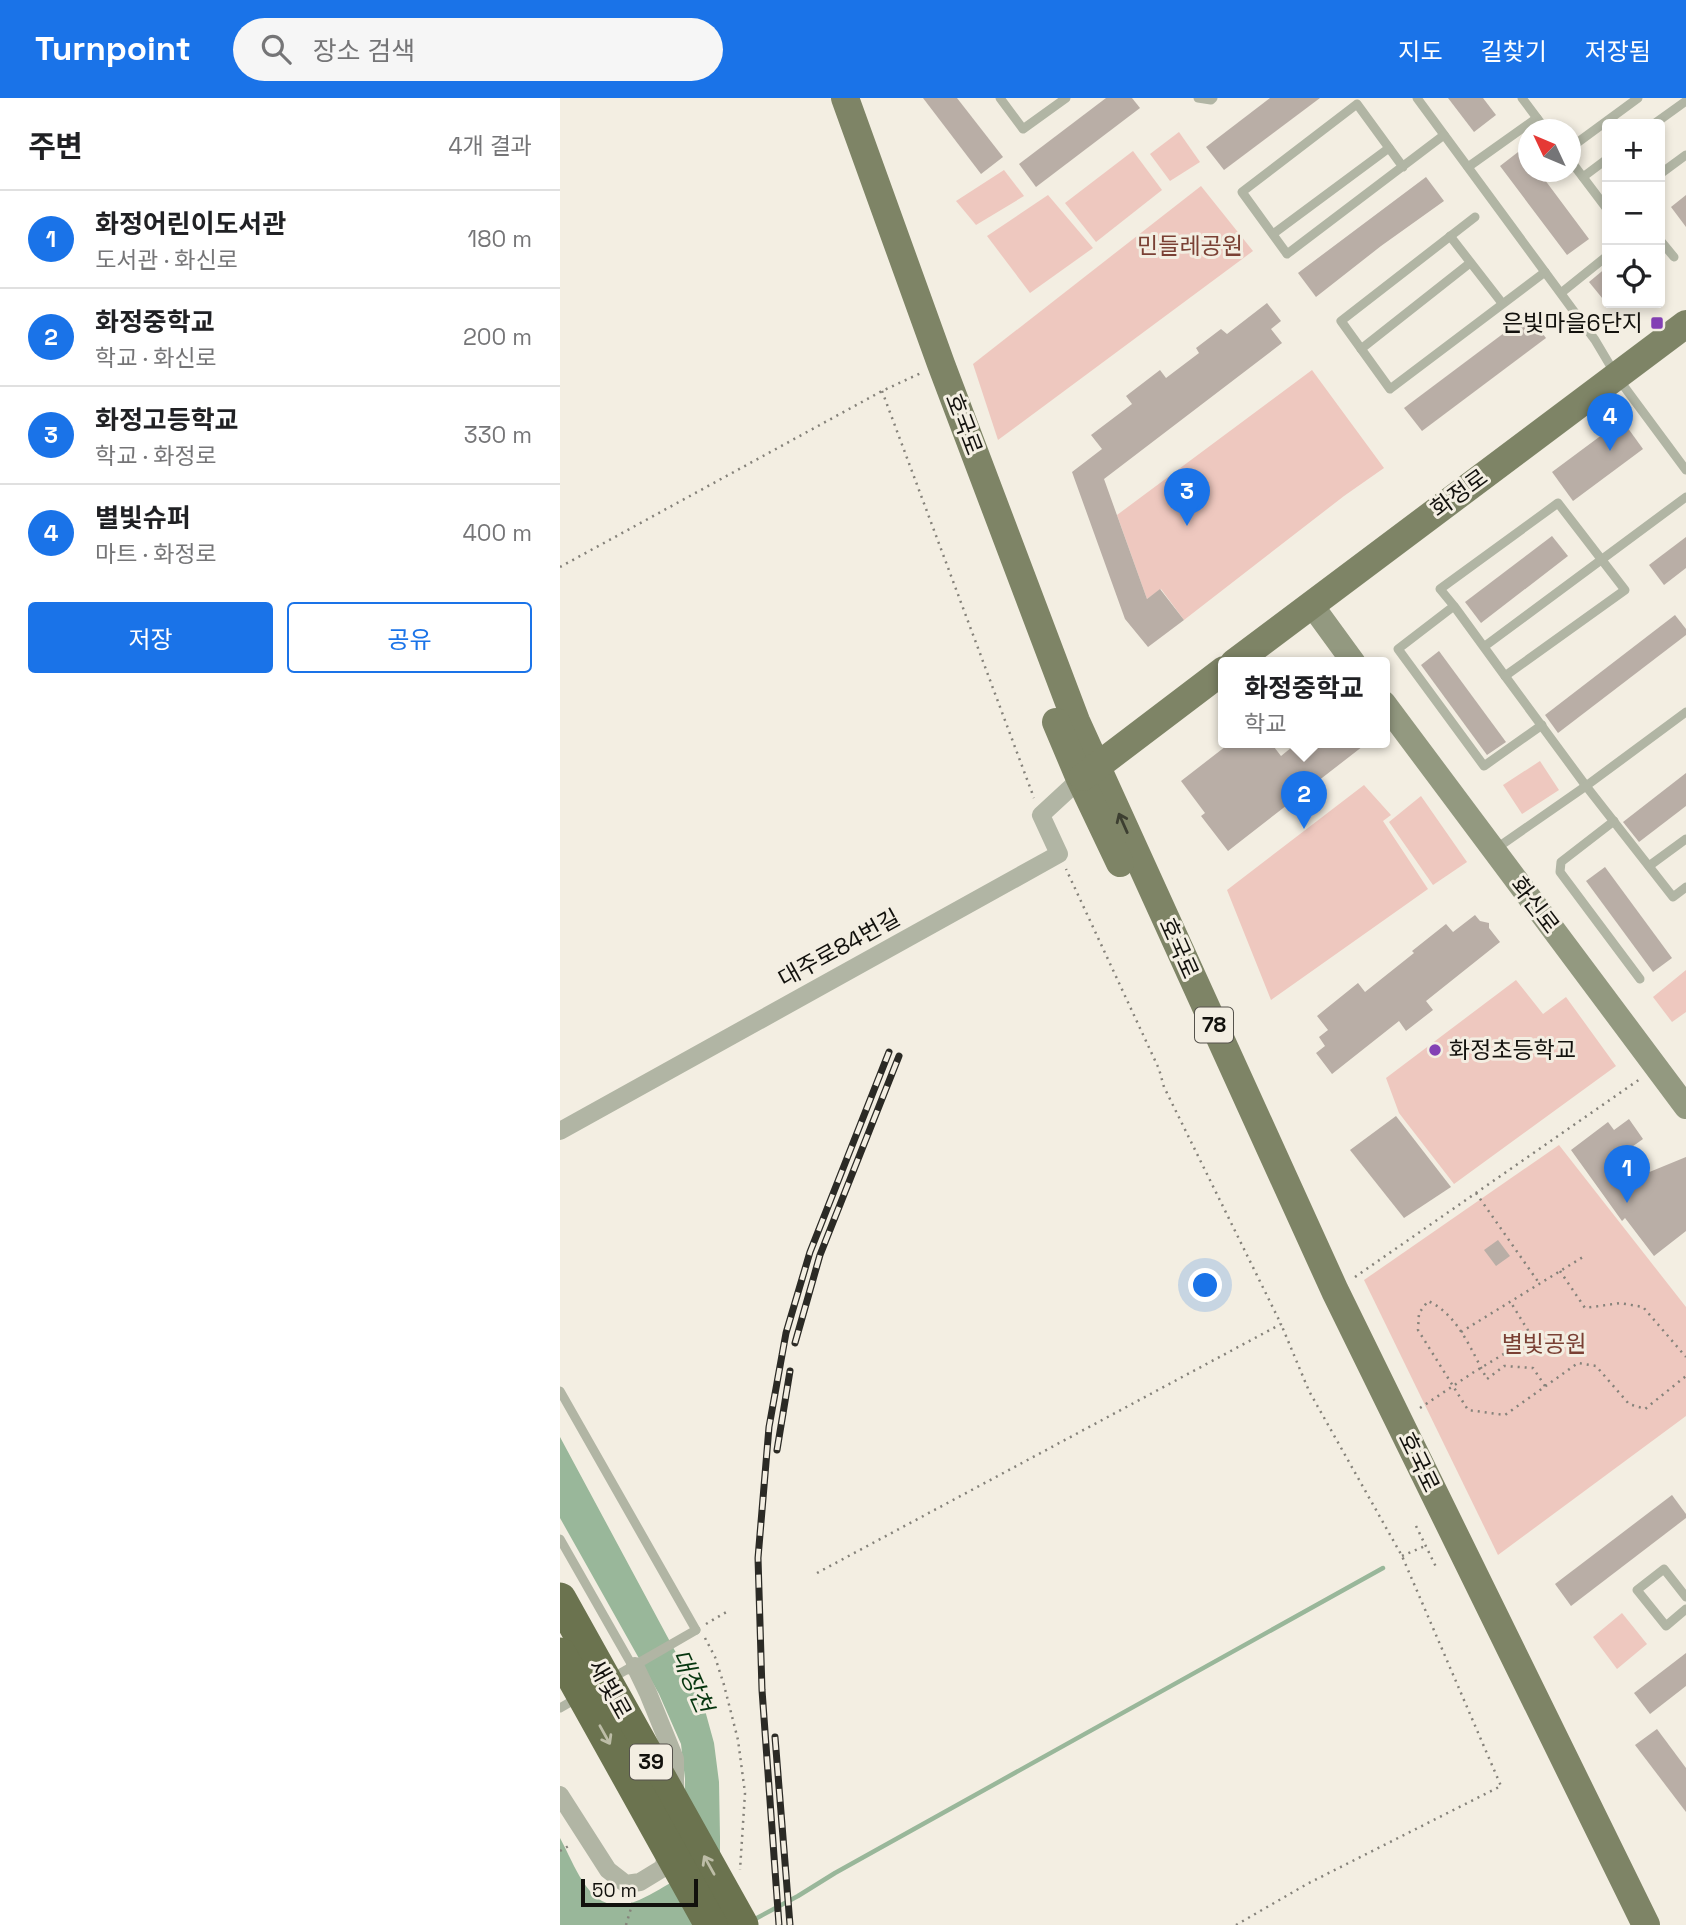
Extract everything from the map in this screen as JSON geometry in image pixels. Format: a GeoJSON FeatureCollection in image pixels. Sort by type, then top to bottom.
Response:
{"type":"FeatureCollection","features":[{"type":"Feature","properties":{"kind":"highway","name":"새빛로"},"geometry":{"type":"LineString","coordinates":[[560,1599],[742,1925]]}},
{"type":"Feature","properties":{"kind":"highway","name":"새빛로"},"geometry":{"type":"LineString","coordinates":[[560,1654],[711,1925]]}},
{"type":"Feature","properties":{"kind":"main road","name":"호국로"},"geometry":{"type":"LineString","coordinates":[[827,98],[1058,728],[1089,773],[1335,1291],[1646,1925]]}},
{"type":"Feature","properties":{"kind":"main road","name":"호국로"},"geometry":{"type":"LineString","coordinates":[[845,98],[946,377],[1071,708],[1089,773],[1324,1298],[1625,1925]]}},
{"type":"Feature","properties":{"kind":"main road","name":"화정로"},"geometry":{"type":"LineString","coordinates":[[1242,657],[1686,324]]}},
{"type":"Feature","properties":{"kind":"main road"},"geometry":{"type":"LineString","coordinates":[[1311,604],[1350,657]]}},
{"type":"Feature","properties":{"kind":"main road"},"geometry":{"type":"LineString","coordinates":[[1089,773],[1218,674]]}},
{"type":"Feature","properties":{"kind":"main road","name":"화신로"},"geometry":{"type":"LineString","coordinates":[[1390,711],[1685,1103]]}},
{"type":"Feature","properties":{"kind":"street"},"geometry":{"type":"LineString","coordinates":[[1059,854],[1041,816],[1089,773]]}},
{"type":"Feature","properties":{"kind":"street","name":"대주로84번길"},"geometry":{"type":"LineString","coordinates":[[560,1131],[1059,854]]}},
{"type":"Feature","properties":{"kind":"street"},"geometry":{"type":"LineString","coordinates":[[560,1795],[608,1870],[626,1884],[639,1882],[663,1868],[676,1818],[675,1759],[636,1665]]}},
{"type":"Feature","properties":{"kind":"lane"},"geometry":{"type":"LineString","coordinates":[[1000,98],[1023,129],[1061,100]]}},
{"type":"Feature","properties":{"kind":"lane"},"geometry":{"type":"LineString","coordinates":[[1198,98],[1213,98]]}},
{"type":"Feature","properties":{"kind":"lane"},"geometry":{"type":"LineString","coordinates":[[1417,98],[1595,340],[1617,377],[1686,470]]}},
{"type":"Feature","properties":{"kind":"lane"},"geometry":{"type":"LineString","coordinates":[[1468,167],[1537,118],[1522,98]]}},
{"type":"Feature","properties":{"kind":"lane"},"geometry":{"type":"LineString","coordinates":[[1581,140],[1637,98]]}},
{"type":"Feature","properties":{"kind":"lane"},"geometry":{"type":"LineString","coordinates":[[1661,119],[1686,100]]}},
{"type":"Feature","properties":{"kind":"lane"},"geometry":{"type":"LineString","coordinates":[[1403,167],[1357,104],[1242,192],[1287,254],[1403,167],[1444,135]]}},
{"type":"Feature","properties":{"kind":"lane"},"geometry":{"type":"LineString","coordinates":[[1273,234],[1389,148]]}},
{"type":"Feature","properties":{"kind":"lane"},"geometry":{"type":"LineString","coordinates":[[1665,170],[1686,155]]}},
{"type":"Feature","properties":{"kind":"lane"},"geometry":{"type":"LineString","coordinates":[[1583,177],[1602,163]]}},
{"type":"Feature","properties":{"kind":"lane"},"geometry":{"type":"LineString","coordinates":[[1581,174],[1602,202]]}},
{"type":"Feature","properties":{"kind":"lane"},"geometry":{"type":"LineString","coordinates":[[1475,217],[1340,321],[1390,389],[1545,272]]}},
{"type":"Feature","properties":{"kind":"lane"},"geometry":{"type":"LineString","coordinates":[[1450,236],[1502,303]]}},
{"type":"Feature","properties":{"kind":"lane"},"geometry":{"type":"LineString","coordinates":[[1664,245],[1674,257]]}},
{"type":"Feature","properties":{"kind":"lane"},"geometry":{"type":"LineString","coordinates":[[1560,293],[1602,260]]}},
{"type":"Feature","properties":{"kind":"lane"},"geometry":{"type":"LineString","coordinates":[[1361,349],[1470,263]]}},
{"type":"Feature","properties":{"kind":"lane"},"geometry":{"type":"LineString","coordinates":[[1485,646],[1686,497]]}},
{"type":"Feature","properties":{"kind":"lane"},"geometry":{"type":"LineString","coordinates":[[1506,676],[1625,590],[1558,503],[1440,589],[1485,646],[1506,676],[1586,786],[1673,897],[1686,887]]}},
{"type":"Feature","properties":{"kind":"lane"},"geometry":{"type":"LineString","coordinates":[[1454,607],[1398,649],[1476,756],[1484,766],[1542,725]]}},
{"type":"Feature","properties":{"kind":"lane"},"geometry":{"type":"LineString","coordinates":[[1494,850],[1686,712]]}},
{"type":"Feature","properties":{"kind":"lane"},"geometry":{"type":"LineString","coordinates":[[1614,821],[1561,862],[1560,872],[1640,979]]}},
{"type":"Feature","properties":{"kind":"lane"},"geometry":{"type":"LineString","coordinates":[[1649,866],[1686,839]]}},
{"type":"Feature","properties":{"kind":"lane"},"geometry":{"type":"LineString","coordinates":[[560,1391],[698,1629],[603,1684]]}},
{"type":"Feature","properties":{"kind":"lane"},"geometry":{"type":"LineString","coordinates":[[560,1539],[636,1665]]}},
{"type":"Feature","properties":{"kind":"lane"},"geometry":{"type":"LineString","coordinates":[[1686,1597],[1664,1569],[1637,1590],[1666,1626],[1686,1609]]}},
{"type":"Feature","properties":{"kind":"lane"},"geometry":{"type":"LineString","coordinates":[[560,1708],[592,1690]]}},
{"type":"Feature","properties":{"kind":"path","name":"호국로"},"geometry":{"type":"LineString","coordinates":[[560,567],[882,391],[926,371]]}},
{"type":"Feature","properties":{"kind":"path"},"geometry":{"type":"LineString","coordinates":[[882,391],[1041,816]]}},
{"type":"Feature","properties":{"kind":"path"},"geometry":{"type":"LineString","coordinates":[[1059,854],[1159,1069],[1164,1087],[1281,1324],[1309,1391],[1402,1556],[1501,1786],[1307,1884],[1236,1925]]}},
{"type":"Feature","properties":{"kind":"path"},"geometry":{"type":"LineString","coordinates":[[1355,1277],[1640,1079]]}},
{"type":"Feature","properties":{"kind":"path"},"geometry":{"type":"LineString","coordinates":[[1476,1193],[1539,1283]]}},
{"type":"Feature","properties":{"kind":"path"},"geometry":{"type":"LineString","coordinates":[[1461,1332],[1583,1257]]}},
{"type":"Feature","properties":{"kind":"path"},"geometry":{"type":"LineString","coordinates":[[1560,1271],[1585,1308],[1620,1303],[1643,1307],[1686,1357]]}},
{"type":"Feature","properties":{"kind":"path"},"geometry":{"type":"LineString","coordinates":[[1545,1386],[1533,1368],[1504,1366],[1487,1378],[1461,1332],[1440,1306],[1428,1301],[1419,1313],[1418,1330],[1468,1410],[1505,1415],[1578,1363],[1596,1366],[1629,1404],[1645,1409],[1686,1376]]}},
{"type":"Feature","properties":{"kind":"path"},"geometry":{"type":"LineString","coordinates":[[1420,1408],[1532,1337],[1510,1301]]}},
{"type":"Feature","properties":{"kind":"path"},"geometry":{"type":"LineString","coordinates":[[817,1573],[1281,1324]]}},
{"type":"Feature","properties":{"kind":"path"},"geometry":{"type":"LineString","coordinates":[[1416,1526],[1437,1569]]}},
{"type":"Feature","properties":{"kind":"path"},"geometry":{"type":"LineString","coordinates":[[1402,1556],[1426,1545]]}},
{"type":"Feature","properties":{"kind":"path"},"geometry":{"type":"LineString","coordinates":[[698,1629],[728,1611]]}},
{"type":"Feature","properties":{"kind":"path"},"geometry":{"type":"LineString","coordinates":[[626,1925],[639,1882]]}},
{"type":"Feature","properties":{"kind":"green space"},"geometry":{"type":"Polygon","coordinates":[[[1179,132],[1200,162],[1170,181],[1150,154],[1179,132]]]}},
{"type":"Feature","properties":{"kind":"green space"},"geometry":{"type":"Polygon","coordinates":[[[1133,151],[1162,190],[1096,242],[1065,203],[1133,151]]]}},
{"type":"Feature","properties":{"kind":"green space"},"geometry":{"type":"Polygon","coordinates":[[[1004,170],[1024,196],[976,225],[956,201],[1004,170]]]}},
{"type":"Feature","properties":{"kind":"green space","name":"민들레공원"},"geometry":{"type":"Polygon","coordinates":[[[1201,186],[1253,251],[998,440],[973,364],[1201,186]]]}},
{"type":"Feature","properties":{"kind":"green space"},"geometry":{"type":"Polygon","coordinates":[[[1048,195],[1093,248],[1030,293],[987,236],[1048,195]]]}},
{"type":"Feature","properties":{"kind":"green space"},"geometry":{"type":"Polygon","coordinates":[[[1312,370],[1384,468],[1184,620],[1161,589],[1147,599],[1117,515],[1312,370]]]}},
{"type":"Feature","properties":{"kind":"green space"},"geometry":{"type":"Polygon","coordinates":[[[1540,761],[1559,790],[1522,814],[1503,785],[1540,761]]]}},
{"type":"Feature","properties":{"kind":"green space"},"geometry":{"type":"Polygon","coordinates":[[[1364,785],[1391,815],[1383,821],[1428,889],[1271,1000],[1227,890],[1364,785]]]}},
{"type":"Feature","properties":{"kind":"green space"},"geometry":{"type":"Polygon","coordinates":[[[1421,796],[1467,862],[1433,885],[1389,822],[1421,796]]]}},
{"type":"Feature","properties":{"kind":"green space"},"geometry":{"type":"Polygon","coordinates":[[[1686,970],[1686,1012],[1672,1022],[1653,997],[1686,970]]]}},
{"type":"Feature","properties":{"kind":"green space"},"geometry":{"type":"Polygon","coordinates":[[[1516,980],[1543,1014],[1566,997],[1616,1066],[1454,1184],[1399,1113],[1386,1078],[1516,980]]]}},
{"type":"Feature","properties":{"kind":"green space","name":"별빛공원"},"geometry":{"type":"Polygon","coordinates":[[[1559,1145],[1686,1307],[1686,1416],[1498,1555],[1364,1280],[1559,1145]]]}},
{"type":"Feature","properties":{"kind":"green space"},"geometry":{"type":"Polygon","coordinates":[[[1622,1613],[1647,1644],[1617,1669],[1593,1637],[1622,1613]]]}},
{"type":"Feature","properties":{"kind":"shaded area"},"geometry":{"type":"Polygon","coordinates":[[[560,1437],[703,1703],[714,1743],[719,1782],[720,1837],[720,1870],[707,1925],[560,1925],[560,1838],[587,1888],[607,1903],[619,1905],[634,1902],[674,1881],[684,1818],[685,1779],[681,1744],[659,1694],[560,1518],[560,1437]]]}},
{"type":"Feature","properties":{"kind":"building"},"geometry":{"type":"Polygon","coordinates":[[[923,98],[957,98],[1003,157],[981,174],[923,98]]]}},
{"type":"Feature","properties":{"kind":"building"},"geometry":{"type":"Polygon","coordinates":[[[1106,98],[1132,98],[1140,108],[1036,187],[1019,164],[1106,98]]]}},
{"type":"Feature","properties":{"kind":"building"},"geometry":{"type":"Polygon","coordinates":[[[1270,98],[1320,98],[1224,170],[1206,147],[1270,98]]]}},
{"type":"Feature","properties":{"kind":"building"},"geometry":{"type":"Polygon","coordinates":[[[1448,98],[1483,98],[1496,115],[1474,132],[1448,98]]]}},
{"type":"Feature","properties":{"kind":"building"},"geometry":{"type":"Polygon","coordinates":[[[1518,152],[1518,182],[1546,182],[1589,239],[1567,255],[1500,166],[1518,152]]]}},
{"type":"Feature","properties":{"kind":"building"},"geometry":{"type":"Polygon","coordinates":[[[1426,177],[1444,201],[1316,297],[1298,273],[1426,177]]]}},
{"type":"Feature","properties":{"kind":"building"},"geometry":{"type":"Polygon","coordinates":[[[1686,195],[1686,227],[1671,207],[1686,195]]]}},
{"type":"Feature","properties":{"kind":"building"},"geometry":{"type":"Polygon","coordinates":[[[1602,271],[1602,298],[1589,282],[1602,271]]]}},
{"type":"Feature","properties":{"kind":"building"},"geometry":{"type":"Polygon","coordinates":[[[1267,303],[1281,321],[1271,329],[1282,343],[1104,479],[1147,599],[1160,589],[1184,620],[1148,647],[1125,619],[1072,472],[1102,449],[1091,435],[1132,404],[1126,396],[1160,370],[1166,378],[1199,353],[1196,348],[1221,329],[1227,334],[1267,303]]]}},
{"type":"Feature","properties":{"kind":"building"},"geometry":{"type":"Polygon","coordinates":[[[1528,315],[1546,338],[1422,431],[1404,408],[1528,315]]]}},
{"type":"Feature","properties":{"kind":"building"},"geometry":{"type":"Polygon","coordinates":[[[1622,420],[1643,449],[1573,501],[1552,472],[1622,420]]]}},
{"type":"Feature","properties":{"kind":"building"},"geometry":{"type":"Polygon","coordinates":[[[1552,536],[1568,556],[1481,623],[1465,602],[1552,536]]]}},
{"type":"Feature","properties":{"kind":"building"},"geometry":{"type":"Polygon","coordinates":[[[1686,537],[1686,568],[1664,585],[1649,565],[1686,537]]]}},
{"type":"Feature","properties":{"kind":"building"},"geometry":{"type":"Polygon","coordinates":[[[1675,615],[1686,629],[1686,635],[1558,733],[1545,715],[1675,615]]]}},
{"type":"Feature","properties":{"kind":"building"},"geometry":{"type":"Polygon","coordinates":[[[1439,651],[1506,742],[1487,755],[1421,665],[1439,651]]]}},
{"type":"Feature","properties":{"kind":"building"},"geometry":{"type":"Polygon","coordinates":[[[1224,748],[1275,748],[1281,756],[1291,748],[1300,748],[1303,752],[1308,748],[1361,748],[1228,851],[1201,816],[1205,813],[1181,781],[1224,748]]]}},
{"type":"Feature","properties":{"kind":"building"},"geometry":{"type":"Polygon","coordinates":[[[1686,773],[1686,806],[1639,842],[1623,822],[1686,773]]]}},
{"type":"Feature","properties":{"kind":"building"},"geometry":{"type":"Polygon","coordinates":[[[1605,867],[1672,958],[1653,972],[1586,881],[1605,867]]]}},
{"type":"Feature","properties":{"kind":"building","name":"화정초등학교"},"geometry":{"type":"Polygon","coordinates":[[[1475,915],[1480,921],[1489,923],[1489,928],[1500,942],[1426,1001],[1433,1010],[1406,1031],[1399,1021],[1332,1074],[1316,1053],[1325,1046],[1319,1037],[1328,1030],[1317,1016],[1358,983],[1365,992],[1446,924],[1453,932],[1475,915]]]}},
{"type":"Feature","properties":{"kind":"building"},"geometry":{"type":"Polygon","coordinates":[[[1396,1116],[1451,1187],[1404,1218],[1350,1150],[1396,1116]]]}},
{"type":"Feature","properties":{"kind":"building"},"geometry":{"type":"Polygon","coordinates":[[[1629,1119],[1643,1139],[1629,1149],[1647,1173],[1686,1157],[1686,1231],[1654,1256],[1625,1218],[1622,1221],[1571,1150],[1608,1122],[1614,1130],[1629,1119]]]}},
{"type":"Feature","properties":{"kind":"building"},"geometry":{"type":"Polygon","coordinates":[[[1498,1240],[1510,1256],[1496,1266],[1484,1250],[1498,1240]]]}},
{"type":"Feature","properties":{"kind":"building"},"geometry":{"type":"Polygon","coordinates":[[[1672,1495],[1686,1518],[1571,1606],[1555,1584],[1672,1495]]]}},
{"type":"Feature","properties":{"kind":"building"},"geometry":{"type":"Polygon","coordinates":[[[1686,1653],[1686,1686],[1650,1714],[1634,1693],[1686,1653]]]}},
{"type":"Feature","properties":{"kind":"building"},"geometry":{"type":"Polygon","coordinates":[[[1657,1729],[1686,1768],[1686,1812],[1635,1745],[1657,1729]]]}},
{"type":"Feature","properties":{"kind":"waterway"},"geometry":{"type":"LineString","coordinates":[[751,1919],[798,1896],[1383,1568]]}},
{"type":"Feature","properties":{"kind":"railway"},"geometry":{"type":"LineString","coordinates":[[779,1925],[762,1690],[758,1558],[769,1427],[786,1333],[810,1252],[889,1052]]}},
{"type":"Feature","properties":{"kind":"railway"},"geometry":{"type":"LineString","coordinates":[[795,1343],[820,1255],[899,1056]]}},
{"type":"Feature","properties":{"kind":"railway"},"geometry":{"type":"LineString","coordinates":[[777,1450],[790,1371]]}},
{"type":"Feature","properties":{"kind":"railway"},"geometry":{"type":"LineString","coordinates":[[775,1737],[790,1925]]}},
{"type":"Feature","properties":{"kind":"place","name":"은빛마을6단지"},"geometry":{"type":"Point","coordinates":[1657,323]}},
{"type":"Feature","properties":{"kind":"place","name":"별빛슈퍼"},"geometry":{"type":"Point","coordinates":[1610,451]}},
{"type":"Feature","properties":{"kind":"place","name":"화정고등학교"},"geometry":{"type":"Point","coordinates":[1187,526]}},
{"type":"Feature","properties":{"kind":"place","name":"화정중학교"},"geometry":{"type":"Point","coordinates":[1304,829]}},
{"type":"Feature","properties":{"kind":"place","name":"화정초등학교"},"geometry":{"type":"Point","coordinates":[1435,1050]}},
{"type":"Feature","properties":{"kind":"place","name":"화정어린이도서관"},"geometry":{"type":"Point","coordinates":[1627,1203]}},
{"type":"Feature","properties":{"kind":"water label","name":"대장천"},"geometry":{"type":"Point","coordinates":[692,1681]}}]}
